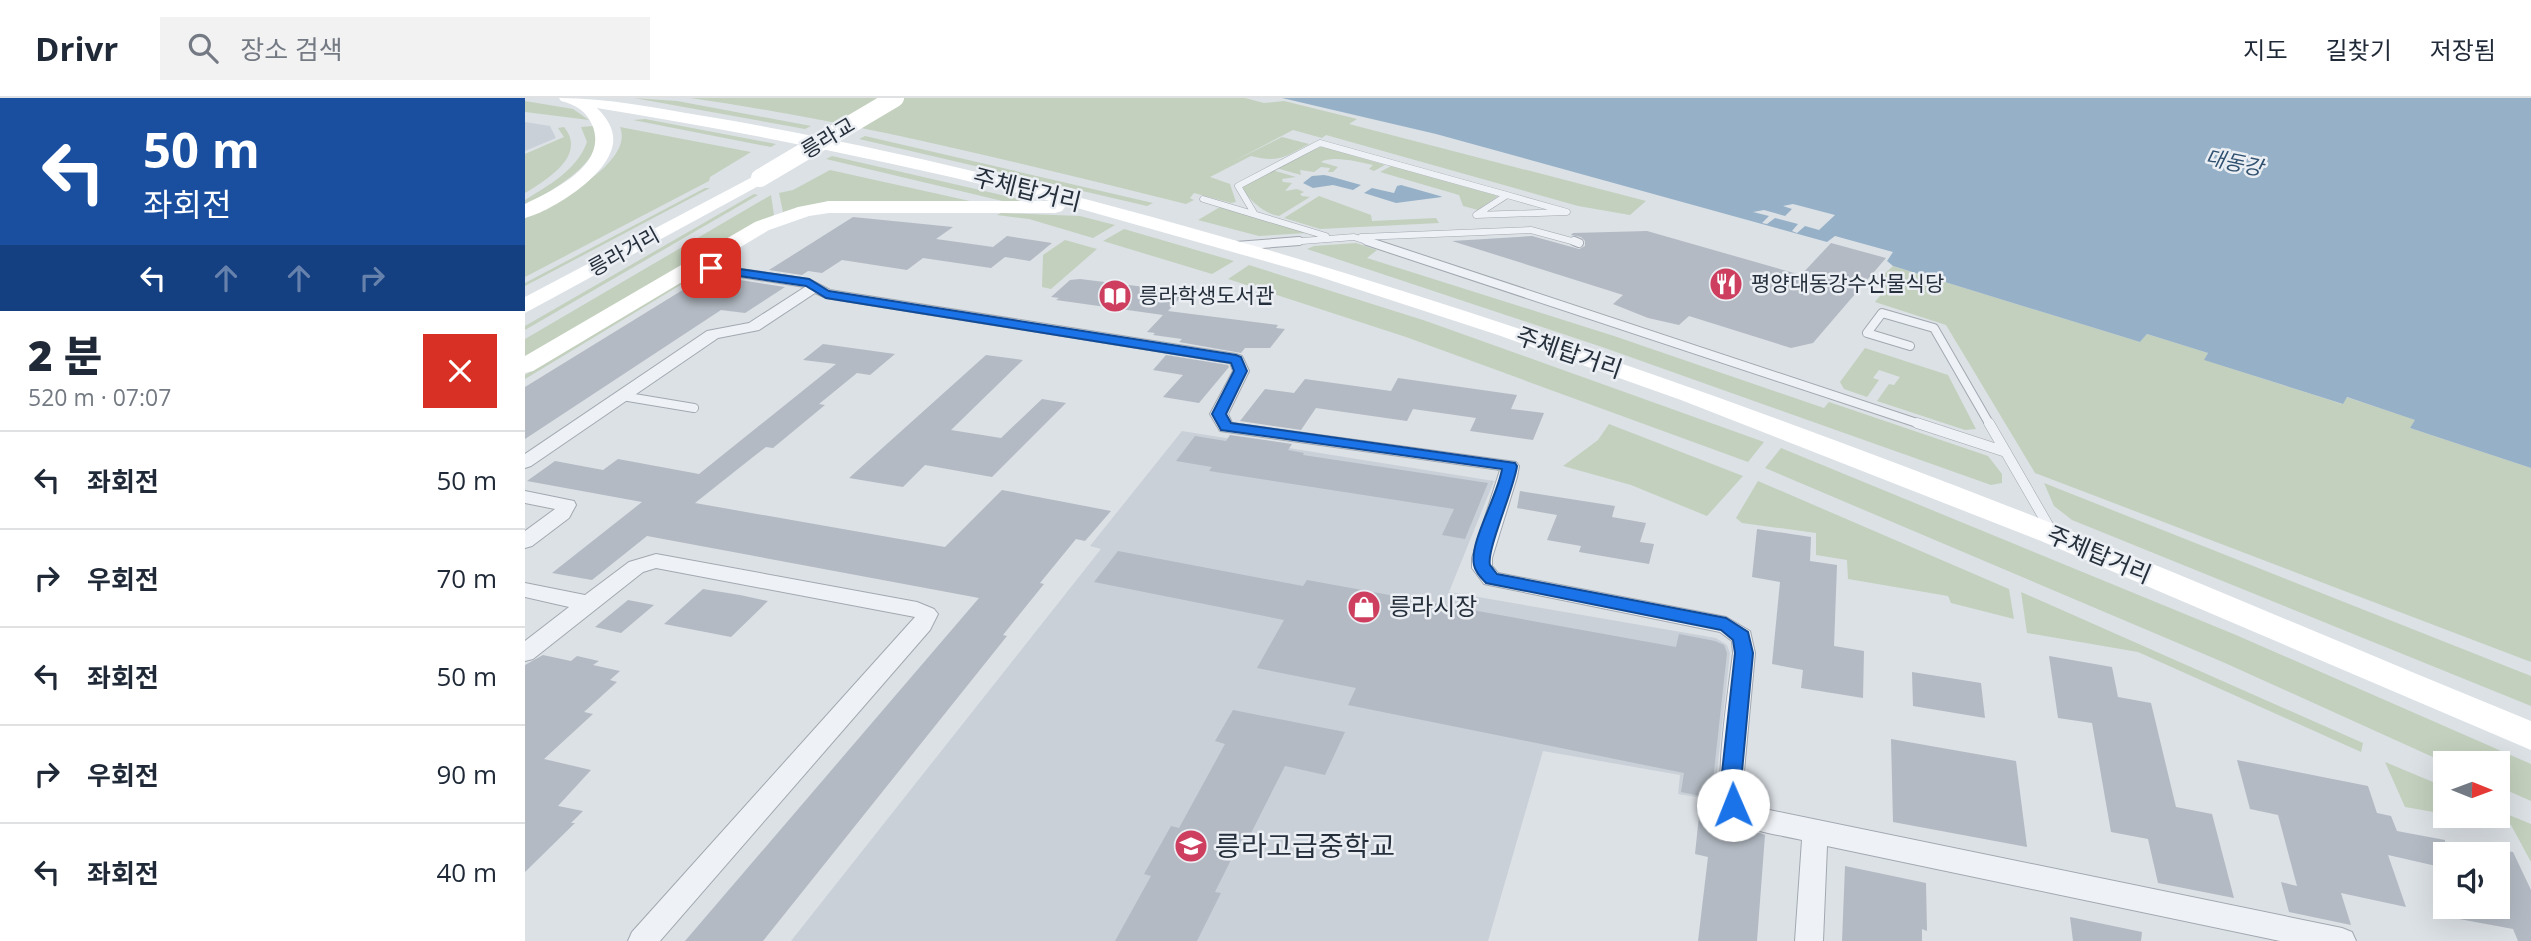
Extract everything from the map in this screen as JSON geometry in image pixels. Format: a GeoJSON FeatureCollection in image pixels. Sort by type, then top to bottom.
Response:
{"type":"FeatureCollection","features":[{"type":"Feature","properties":{"kind":"main road","name":"릉라교"},"geometry":{"type":"LineString","coordinates":[[760,178],[895,98]]}},
{"type":"Feature","properties":{"kind":"main road","name":"주체탑거리"},"geometry":{"type":"LineString","coordinates":[[574,99],[850,148],[1094,206],[1408,298],[1593,360],[1845,453],[2053,535],[2531,736]]}},
{"type":"Feature","properties":{"kind":"main road"},"geometry":{"type":"LineString","coordinates":[[525,212],[572,186],[600,159],[606,139],[605,128],[593,111],[574,99]]}},
{"type":"Feature","properties":{"kind":"main road"},"geometry":{"type":"LineString","coordinates":[[605,128],[632,116],[655,112]]}},
{"type":"Feature","properties":{"kind":"main road","name":"릉라거리"},"geometry":{"type":"LineString","coordinates":[[525,306],[760,178]]}},
{"type":"Feature","properties":{"kind":"main road"},"geometry":{"type":"LineString","coordinates":[[525,366],[762,226],[805,211],[860,206],[1094,206]]}},
{"type":"Feature","properties":{"kind":"street"},"geometry":{"type":"LineString","coordinates":[[694,266],[809,283],[826,294],[1236,359],[1241,371],[1219,414],[1226,427],[1510,466],[1507,485],[1482,551],[1482,566],[1492,579],[1726,625],[1742,637],[1744,653],[1731,782],[1733,805],[1748,816],[2342,941]]}},
{"type":"Feature","properties":{"kind":"street"},"geometry":{"type":"LineString","coordinates":[[525,462],[713,334],[754,327],[815,287]]}},
{"type":"Feature","properties":{"kind":"street"},"geometry":{"type":"LineString","coordinates":[[525,497],[566,505],[562,514],[525,541]]}},
{"type":"Feature","properties":{"kind":"street"},"geometry":{"type":"LineString","coordinates":[[525,653],[636,567],[656,561],[927,614],[913,635],[642,941]]}},
{"type":"Feature","properties":{"kind":"street"},"geometry":{"type":"LineString","coordinates":[[525,590],[588,603]]}},
{"type":"Feature","properties":{"kind":"street"},"geometry":{"type":"LineString","coordinates":[[1809,941],[1815,832]]}},
{"type":"Feature","properties":{"kind":"lane"},"geometry":{"type":"LineString","coordinates":[[1254,213],[1238,186],[1321,143],[1508,195],[1567,212],[1476,215],[1508,195]]}},
{"type":"Feature","properties":{"kind":"lane"},"geometry":{"type":"LineString","coordinates":[[1203,199],[1333,239]]}},
{"type":"Feature","properties":{"kind":"lane"},"geometry":{"type":"LineString","coordinates":[[1235,246],[1354,237],[1531,230],[1579,243]]}},
{"type":"Feature","properties":{"kind":"lane"},"geometry":{"type":"LineString","coordinates":[[1354,237],[2005,452]]}},
{"type":"Feature","properties":{"kind":"lane"},"geometry":{"type":"LineString","coordinates":[[1910,346],[1867,334],[1882,313],[1934,328],[2053,535]]}},
{"type":"Feature","properties":{"kind":"lane"},"geometry":{"type":"LineString","coordinates":[[622,396],[694,408]]}},
{"type":"Feature","properties":{"kind":"shaded area"},"geometry":{"type":"Polygon","coordinates":[[[525,122],[550,126],[556,138],[525,151],[525,122]]]}},
{"type":"Feature","properties":{"kind":"shaded area"},"geometry":{"type":"Polygon","coordinates":[[[1182,431],[1494,481],[1449,592],[1716,638],[1727,645],[1730,653],[1714,800],[1678,794],[1680,775],[1543,751],[1488,941],[791,941],[1101,549],[1090,546],[1182,431]]]}},
{"type":"Feature","properties":{"kind":"green space"},"geometry":{"type":"Polygon","coordinates":[[[634,98],[677,101],[811,126],[805,129],[634,98]]]}},
{"type":"Feature","properties":{"kind":"green space"},"geometry":{"type":"Polygon","coordinates":[[[690,98],[1245,98],[1264,103],[1284,101],[1357,119],[1349,124],[1646,201],[1630,215],[1578,206],[1326,135],[1322,138],[1293,130],[1230,163],[1282,137],[1309,144],[1281,158],[1251,156],[1210,177],[1230,184],[1236,202],[1194,193],[1190,198],[1194,200],[1186,204],[878,132],[690,98]]]}},
{"type":"Feature","properties":{"kind":"green space"},"geometry":{"type":"Polygon","coordinates":[[[525,101],[573,109],[589,120],[525,112],[525,101]]]}},
{"type":"Feature","properties":{"kind":"green space"},"geometry":{"type":"Polygon","coordinates":[[[645,119],[776,144],[771,147],[633,120],[645,119]]]}},
{"type":"Feature","properties":{"kind":"green space"},"geometry":{"type":"Polygon","coordinates":[[[593,126],[597,138],[594,151],[586,162],[575,174],[525,206],[525,200],[561,176],[576,161],[587,142],[581,127],[593,126]]]}},
{"type":"Feature","properties":{"kind":"green space"},"geometry":{"type":"Polygon","coordinates":[[[564,127],[570,137],[568,156],[554,173],[525,193],[525,154],[564,137],[558,128],[564,127]]]}},
{"type":"Feature","properties":{"kind":"green space"},"geometry":{"type":"Polygon","coordinates":[[[620,127],[751,152],[710,177],[709,181],[525,277],[525,218],[570,193],[603,168],[615,155],[621,141],[620,127]]]}},
{"type":"Feature","properties":{"kind":"green space"},"geometry":{"type":"Polygon","coordinates":[[[865,136],[1153,203],[1147,206],[859,139],[865,136]]]}},
{"type":"Feature","properties":{"kind":"green space"},"geometry":{"type":"Polygon","coordinates":[[[1320,147],[1385,165],[1374,171],[1369,169],[1373,165],[1332,159],[1321,162],[1338,167],[1333,172],[1328,172],[1330,168],[1321,167],[1314,172],[1300,170],[1301,175],[1276,168],[1320,147]]]}},
{"type":"Feature","properties":{"kind":"green space"},"geometry":{"type":"Polygon","coordinates":[[[832,156],[1020,201],[1015,204],[826,159],[832,156]]]}},
{"type":"Feature","properties":{"kind":"green space"},"geometry":{"type":"Polygon","coordinates":[[[1391,166],[1498,196],[1478,210],[1463,206],[1459,195],[1380,172],[1391,166]]]}},
{"type":"Feature","properties":{"kind":"green space"},"geometry":{"type":"Polygon","coordinates":[[[830,170],[979,203],[828,201],[783,212],[779,193],[793,190],[830,170]]]}},
{"type":"Feature","properties":{"kind":"green space"},"geometry":{"type":"Polygon","coordinates":[[[1272,170],[1296,177],[1282,179],[1283,182],[1292,183],[1285,191],[1297,189],[1304,192],[1300,194],[1302,196],[1310,197],[1279,216],[1261,208],[1247,195],[1243,186],[1272,170]]]}},
{"type":"Feature","properties":{"kind":"green space"},"geometry":{"type":"Polygon","coordinates":[[[705,188],[710,188],[525,286],[525,283],[705,188]]]}},
{"type":"Feature","properties":{"kind":"green space"},"geometry":{"type":"Polygon","coordinates":[[[754,194],[758,195],[525,330],[525,326],[754,194]]]}},
{"type":"Feature","properties":{"kind":"green space"},"geometry":{"type":"Polygon","coordinates":[[[771,195],[774,215],[525,358],[525,339],[771,195]]]}},
{"type":"Feature","properties":{"kind":"green space"},"geometry":{"type":"Polygon","coordinates":[[[1319,196],[1371,215],[1372,221],[1436,218],[1439,223],[1320,229],[1284,218],[1319,196]]]}},
{"type":"Feature","properties":{"kind":"green space"},"geometry":{"type":"Polygon","coordinates":[[[1220,207],[1307,233],[1259,236],[1198,220],[1220,207]]]}},
{"type":"Feature","properties":{"kind":"green space"},"geometry":{"type":"Polygon","coordinates":[[[997,215],[1080,216],[1115,225],[1093,238],[1029,219],[997,215]]]}},
{"type":"Feature","properties":{"kind":"green space"},"geometry":{"type":"Polygon","coordinates":[[[1124,229],[1234,261],[1212,274],[1103,241],[1124,229]]]}},
{"type":"Feature","properties":{"kind":"green space"},"geometry":{"type":"Polygon","coordinates":[[[1065,240],[1097,249],[1051,289],[1042,287],[1043,255],[1065,240]]]}},
{"type":"Feature","properties":{"kind":"green space"},"geometry":{"type":"Polygon","coordinates":[[[1356,243],[1377,250],[1367,258],[1614,336],[1824,408],[1829,402],[1988,456],[2002,474],[2002,483],[1991,485],[1602,347],[1307,249],[1314,246],[1356,243]]]}},
{"type":"Feature","properties":{"kind":"green space"},"geometry":{"type":"Polygon","coordinates":[[[1249,265],[1426,321],[1764,442],[1748,462],[1406,337],[1228,279],[1249,265]]]}},
{"type":"Feature","properties":{"kind":"green space"},"geometry":{"type":"Polygon","coordinates":[[[1893,266],[2140,342],[2147,334],[2208,353],[2205,360],[2342,404],[2346,397],[2416,420],[2410,428],[2531,468],[2531,662],[2035,473],[1946,325],[1875,302],[1886,288],[1874,284],[1893,266]]]}},
{"type":"Feature","properties":{"kind":"green space"},"geometry":{"type":"Polygon","coordinates":[[[692,274],[697,275],[525,379],[525,375],[692,274]]]}},
{"type":"Feature","properties":{"kind":"green space"},"geometry":{"type":"Polygon","coordinates":[[[1865,348],[1948,375],[1976,429],[1965,430],[1877,401],[1889,384],[1894,385],[1900,377],[1879,370],[1873,378],[1879,380],[1867,397],[1844,389],[1840,382],[1865,348]]]}},
{"type":"Feature","properties":{"kind":"green space"},"geometry":{"type":"Polygon","coordinates":[[[1609,424],[1743,476],[1707,516],[1631,485],[1563,466],[1598,440],[1609,424]]]}},
{"type":"Feature","properties":{"kind":"green space"},"geometry":{"type":"Polygon","coordinates":[[[1781,448],[2236,635],[2501,751],[2433,751],[2433,757],[2225,663],[1765,468],[1781,448]]]}},
{"type":"Feature","properties":{"kind":"green space"},"geometry":{"type":"Polygon","coordinates":[[[1758,481],[2009,589],[2014,619],[1951,603],[1948,596],[1848,579],[1847,560],[1816,555],[1816,533],[1742,523],[1736,518],[1758,481]]]}},
{"type":"Feature","properties":{"kind":"green space"},"geometry":{"type":"Polygon","coordinates":[[[2044,483],[2531,676],[2531,706],[2072,520],[2054,506],[2044,483]]]}},
{"type":"Feature","properties":{"kind":"green space"},"geometry":{"type":"Polygon","coordinates":[[[2021,592],[2363,743],[2361,752],[2138,652],[2027,633],[2021,592]]]}},
{"type":"Feature","properties":{"kind":"green space"},"geometry":{"type":"Polygon","coordinates":[[[2510,755],[2531,764],[2531,801],[2510,792],[2510,755]]]}},
{"type":"Feature","properties":{"kind":"green space"},"geometry":{"type":"Polygon","coordinates":[[[2385,762],[2433,782],[2433,812],[2405,807],[2385,762]]]}},
{"type":"Feature","properties":{"kind":"green space"},"geometry":{"type":"Polygon","coordinates":[[[2510,815],[2531,824],[2531,862],[2511,825],[2510,815]]]}},
{"type":"Feature","properties":{"kind":"water","name":"대동강"},"geometry":{"type":"Polygon","coordinates":[[[1282,98],[2531,98],[2531,468],[2410,428],[2415,420],[2347,397],[2343,404],[2204,360],[2208,353],[2147,334],[2140,342],[1893,266],[1887,261],[1893,252],[1835,236],[1827,242],[1436,134],[1282,98]]]}},
{"type":"Feature","properties":{"kind":"water"},"geometry":{"type":"Polygon","coordinates":[[[1324,175],[1361,185],[1353,190],[1333,185],[1313,188],[1303,183],[1312,176],[1324,175]]]}},
{"type":"Feature","properties":{"kind":"water"},"geometry":{"type":"Polygon","coordinates":[[[1397,186],[1442,197],[1396,203],[1364,193],[1372,188],[1394,193],[1397,186]]]}},
{"type":"Feature","properties":{"kind":"pier"},"geometry":{"type":"Polygon","coordinates":[[[1793,204],[1835,215],[1819,230],[1805,226],[1797,233],[1792,231],[1798,224],[1775,218],[1767,224],[1762,223],[1769,216],[1753,212],[1764,210],[1785,216],[1792,209],[1783,206],[1793,204]]]}},
{"type":"Feature","properties":{"kind":"building"},"geometry":{"type":"Polygon","coordinates":[[[853,217],[953,227],[936,239],[993,247],[1007,236],[1052,243],[1030,261],[1005,257],[991,268],[923,258],[907,270],[842,260],[822,273],[808,271],[802,275],[769,270],[853,217]]]}},
{"type":"Feature","properties":{"kind":"building","name":"평양대동강수산물식당"},"geometry":{"type":"Polygon","coordinates":[[[1647,231],[1801,275],[1831,243],[1886,258],[1813,343],[1791,348],[1689,316],[1679,325],[1648,318],[1613,304],[1623,295],[1452,241],[1532,236],[1579,249],[1585,246],[1585,241],[1581,237],[1571,235],[1573,233],[1647,231]]]}},
{"type":"Feature","properties":{"kind":"building"},"geometry":{"type":"Polygon","coordinates":[[[707,275],[785,287],[745,313],[721,310],[525,439],[525,387],[707,275]]]}},
{"type":"Feature","properties":{"kind":"building"},"geometry":{"type":"Polygon","coordinates":[[[1070,280],[1177,291],[1175,294],[1183,295],[1168,311],[1278,325],[1276,328],[1285,329],[1270,348],[1245,348],[1241,353],[1179,342],[1182,339],[1147,332],[1163,315],[1056,300],[1059,298],[1051,297],[1070,280]]]}},
{"type":"Feature","properties":{"kind":"building"},"geometry":{"type":"Polygon","coordinates":[[[823,344],[895,354],[870,375],[857,373],[819,404],[825,405],[773,448],[766,447],[695,503],[945,547],[1002,490],[1111,511],[1085,541],[1076,539],[1040,583],[1044,584],[1003,635],[1007,636],[763,941],[685,941],[979,598],[647,536],[592,580],[552,573],[642,502],[527,481],[555,461],[603,470],[618,459],[699,474],[836,364],[803,360],[823,344]]]}},
{"type":"Feature","properties":{"kind":"building"},"geometry":{"type":"Polygon","coordinates":[[[986,355],[1023,360],[951,430],[1001,438],[1042,399],[1066,403],[992,477],[925,465],[903,487],[849,478],[986,355]]]}},
{"type":"Feature","properties":{"kind":"building"},"geometry":{"type":"Polygon","coordinates":[[[1166,355],[1229,367],[1199,403],[1163,397],[1183,375],[1153,370],[1166,355]]]}},
{"type":"Feature","properties":{"kind":"building"},"geometry":{"type":"Polygon","coordinates":[[[1398,378],[1517,395],[1511,409],[1544,413],[1533,440],[1470,431],[1476,418],[1413,409],[1407,421],[1316,408],[1301,430],[1240,421],[1265,389],[1294,393],[1305,379],[1391,391],[1398,378]]]}},
{"type":"Feature","properties":{"kind":"building"},"geometry":{"type":"Polygon","coordinates":[[[1230,435],[1292,444],[1288,450],[1304,453],[1303,455],[1488,483],[1465,539],[1442,535],[1454,509],[1209,471],[1212,467],[1176,461],[1195,436],[1226,441],[1230,435]]]}},
{"type":"Feature","properties":{"kind":"building"},"geometry":{"type":"Polygon","coordinates":[[[1520,491],[1615,506],[1612,517],[1646,523],[1640,542],[1654,544],[1649,564],[1579,552],[1581,546],[1547,540],[1557,515],[1517,508],[1520,491]]]}},
{"type":"Feature","properties":{"kind":"building"},"geometry":{"type":"Polygon","coordinates":[[[1757,529],[1811,537],[1810,561],[1837,565],[1834,646],[1864,651],[1863,698],[1801,688],[1803,670],[1772,664],[1780,582],[1752,577],[1757,529]]]}},
{"type":"Feature","properties":{"kind":"building"},"geometry":{"type":"Polygon","coordinates":[[[1118,551],[1303,586],[1307,580],[1676,647],[1679,634],[1715,641],[1724,645],[1727,653],[1711,798],[1681,792],[1684,773],[1348,705],[1356,688],[1257,668],[1284,620],[1094,582],[1118,551]]]}},
{"type":"Feature","properties":{"kind":"building"},"geometry":{"type":"Polygon","coordinates":[[[703,589],[768,601],[731,637],[664,624],[703,589]]]}},
{"type":"Feature","properties":{"kind":"building"},"geometry":{"type":"Polygon","coordinates":[[[628,600],[654,605],[621,633],[595,627],[628,600]]]}},
{"type":"Feature","properties":{"kind":"building"},"geometry":{"type":"Polygon","coordinates":[[[543,655],[571,661],[577,656],[599,661],[593,665],[620,671],[610,680],[617,682],[584,712],[593,714],[544,759],[591,770],[558,806],[583,811],[571,823],[575,823],[525,872],[525,665],[543,655]]]}},
{"type":"Feature","properties":{"kind":"building"},"geometry":{"type":"Polygon","coordinates":[[[2049,656],[2112,667],[2118,697],[2151,703],[2176,807],[2212,814],[2234,898],[2158,883],[2148,839],[2111,832],[2092,723],[2058,718],[2049,656]]]}},
{"type":"Feature","properties":{"kind":"building"},"geometry":{"type":"Polygon","coordinates":[[[1912,672],[1981,683],[1985,718],[1913,706],[1912,672]]]}},
{"type":"Feature","properties":{"kind":"building"},"geometry":{"type":"Polygon","coordinates":[[[1233,710],[1345,732],[1325,775],[1285,766],[1246,843],[1240,842],[1215,892],[1221,893],[1197,941],[1115,941],[1151,876],[1144,874],[1171,826],[1179,828],[1225,744],[1215,741],[1233,710]]]}},
{"type":"Feature","properties":{"kind":"building"},"geometry":{"type":"Polygon","coordinates":[[[1891,739],[2016,761],[2027,847],[1893,822],[1891,739]]]}},
{"type":"Feature","properties":{"kind":"building"},"geometry":{"type":"Polygon","coordinates":[[[2237,760],[2368,786],[2377,813],[2391,816],[2397,831],[2445,842],[2433,842],[2433,865],[2388,855],[2406,907],[2341,893],[2351,925],[2289,912],[2281,882],[2297,886],[2278,815],[2250,809],[2237,760]]]}},
{"type":"Feature","properties":{"kind":"building"},"geometry":{"type":"Polygon","coordinates":[[[1699,816],[1731,822],[1765,835],[1757,941],[1698,941],[1708,857],[1695,854],[1699,816]]]}},
{"type":"Feature","properties":{"kind":"building"},"geometry":{"type":"Polygon","coordinates":[[[2510,851],[2513,852],[2531,890],[2531,941],[2518,941],[2513,929],[2459,919],[2510,919],[2510,851]]]}},
{"type":"Feature","properties":{"kind":"building"},"geometry":{"type":"Polygon","coordinates":[[[1845,866],[1926,883],[1927,931],[1922,929],[1922,941],[1842,941],[1845,866]]]}},
{"type":"Feature","properties":{"kind":"building"},"geometry":{"type":"Polygon","coordinates":[[[2070,917],[2142,932],[2141,941],[2073,941],[2070,917]]]}},
{"type":"Feature","properties":{"kind":"place","name":"평양대동강수산물식당"},"geometry":{"type":"Point","coordinates":[1726,284]}},
{"type":"Feature","properties":{"kind":"place","name":"릉라학생도서관"},"geometry":{"type":"Point","coordinates":[1115,296]}},
{"type":"Feature","properties":{"kind":"place","name":"릉라시장"},"geometry":{"type":"Point","coordinates":[1364,607]}},
{"type":"Feature","properties":{"kind":"place","name":"릉라고급중학교"},"geometry":{"type":"Point","coordinates":[1191,846]}},
{"type":"Feature","properties":{"kind":"route"},"geometry":{"type":"LineString","coordinates":[[711,268],[809,283],[826,294],[1236,359],[1241,371],[1219,414],[1226,427],[1510,466],[1507,485],[1482,551],[1482,566],[1492,579],[1726,625],[1742,637],[1744,653],[1731,782],[1733,805]]}}]}
